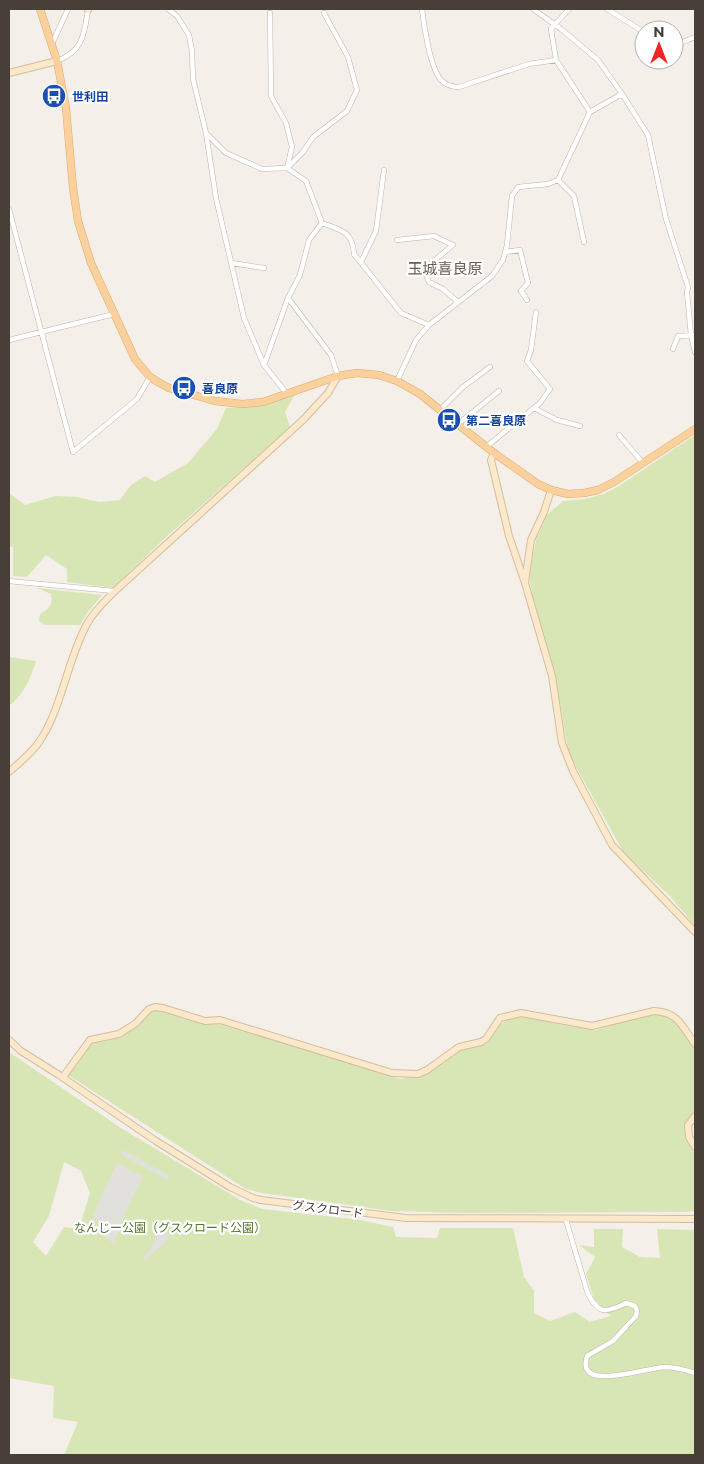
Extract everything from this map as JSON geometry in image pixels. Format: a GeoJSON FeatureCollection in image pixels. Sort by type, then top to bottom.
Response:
{"type":"FeatureCollection","features":[{"type":"Feature","properties":{"kind":"main road"},"geometry":{"type":"LineString","coordinates":[[40,9],[57,61],[66,108],[78,221],[91,263],[114,314],[135,359],[150,377],[169,388],[230,404],[263,402],[314,383],[353,373],[370,373],[388,377],[420,394],[486,447],[538,484],[551,490],[568,494],[598,490],[695,429]]}},
{"type":"Feature","properties":{"kind":"street"},"geometry":{"type":"LineString","coordinates":[[52,44],[68,9]]}},
{"type":"Feature","properties":{"kind":"street"},"geometry":{"type":"LineString","coordinates":[[168,9],[177,16],[189,34],[193,79],[206,132],[216,198],[244,318],[264,365],[286,394]]}},
{"type":"Feature","properties":{"kind":"street"},"geometry":{"type":"LineString","coordinates":[[422,9],[429,50],[434,65],[441,79],[452,87],[459,87],[528,64],[556,60]]}},
{"type":"Feature","properties":{"kind":"street"},"geometry":{"type":"LineString","coordinates":[[533,9],[581,44],[598,60],[648,136],[666,219],[688,287],[686,292],[695,352]]}},
{"type":"Feature","properties":{"kind":"street"},"geometry":{"type":"LineString","coordinates":[[569,9],[550,29],[556,60],[590,112]]}},
{"type":"Feature","properties":{"kind":"street"},"geometry":{"type":"LineString","coordinates":[[607,9],[634,26]]}},
{"type":"Feature","properties":{"kind":"street"},"geometry":{"type":"LineString","coordinates":[[9,73],[57,61],[74,52],[80,44],[88,10]]}},
{"type":"Feature","properties":{"kind":"street"},"geometry":{"type":"LineString","coordinates":[[270,13],[272,96],[286,123],[292,147],[287,168]]}},
{"type":"Feature","properties":{"kind":"street"},"geometry":{"type":"LineString","coordinates":[[287,168],[303,152],[313,137],[347,111],[357,90],[348,56],[324,13]]}},
{"type":"Feature","properties":{"kind":"street"},"geometry":{"type":"LineString","coordinates":[[398,381],[416,340],[429,325],[492,276],[503,260],[512,196],[518,187],[548,184],[558,180],[590,112],[622,94]]}},
{"type":"Feature","properties":{"kind":"street"},"geometry":{"type":"LineString","coordinates":[[206,132],[226,153],[262,169],[287,168],[306,181],[322,223],[349,235],[354,244],[354,254],[401,313],[429,325]]}},
{"type":"Feature","properties":{"kind":"street"},"geometry":{"type":"LineString","coordinates":[[361,262],[376,232],[384,170]]}},
{"type":"Feature","properties":{"kind":"street"},"geometry":{"type":"LineString","coordinates":[[558,180],[574,196],[584,242]]}},
{"type":"Feature","properties":{"kind":"street"},"geometry":{"type":"LineString","coordinates":[[9,209],[73,452],[136,399],[150,377]]}},
{"type":"Feature","properties":{"kind":"street"},"geometry":{"type":"LineString","coordinates":[[264,365],[288,298],[300,275],[309,240],[322,223]]}},
{"type":"Feature","properties":{"kind":"street"},"geometry":{"type":"LineString","coordinates":[[397,240],[434,236],[453,245],[424,270],[429,282],[443,289],[458,302]]}},
{"type":"Feature","properties":{"kind":"street"},"geometry":{"type":"LineString","coordinates":[[505,252],[520,250],[528,283],[520,291],[527,300]]}},
{"type":"Feature","properties":{"kind":"street"},"geometry":{"type":"LineString","coordinates":[[232,263],[264,268]]}},
{"type":"Feature","properties":{"kind":"street"},"geometry":{"type":"LineString","coordinates":[[9,772],[38,743],[43,735],[76,648],[88,622],[114,591],[303,420],[328,393],[338,376],[331,355],[288,298]]}},
{"type":"Feature","properties":{"kind":"street"},"geometry":{"type":"LineString","coordinates":[[486,447],[540,403],[550,389],[527,361],[536,312]]}},
{"type":"Feature","properties":{"kind":"street"},"geometry":{"type":"LineString","coordinates":[[9,340],[114,314]]}},
{"type":"Feature","properties":{"kind":"street"},"geometry":{"type":"LineString","coordinates":[[673,349],[678,336],[693,335]]}},
{"type":"Feature","properties":{"kind":"street"},"geometry":{"type":"LineString","coordinates":[[440,410],[463,387],[490,367]]}},
{"type":"Feature","properties":{"kind":"street"},"geometry":{"type":"LineString","coordinates":[[458,424],[499,391]]}},
{"type":"Feature","properties":{"kind":"street"},"geometry":{"type":"LineString","coordinates":[[534,408],[557,420],[580,426]]}},
{"type":"Feature","properties":{"kind":"street"},"geometry":{"type":"LineString","coordinates":[[619,435],[643,463]]}},
{"type":"Feature","properties":{"kind":"street"},"geometry":{"type":"LineString","coordinates":[[494,453],[490,460],[509,536],[552,676],[562,744],[573,771],[612,845],[695,932]]}},
{"type":"Feature","properties":{"kind":"street"},"geometry":{"type":"LineString","coordinates":[[525,583],[531,540],[544,512],[551,490]]}},
{"type":"Feature","properties":{"kind":"street"},"geometry":{"type":"LineString","coordinates":[[9,581],[114,591]]}},
{"type":"Feature","properties":{"kind":"street"},"geometry":{"type":"LineString","coordinates":[[63,1077],[90,1040],[119,1034],[155,1007],[205,1021],[220,1020],[392,1073],[404,1074],[418,1074],[427,1070],[459,1047],[481,1042],[486,1039],[500,1018],[521,1013],[592,1026],[654,1011],[665,1012],[674,1015],[695,1044]]}},
{"type":"Feature","properties":{"kind":"street","name":"グスクロード"},"geometry":{"type":"LineString","coordinates":[[9,1040],[21,1051],[63,1077],[149,1136],[230,1187],[253,1198],[406,1218],[695,1219]]}},
{"type":"Feature","properties":{"kind":"street"},"geometry":{"type":"LineString","coordinates":[[695,1116],[688,1125],[689,1137],[695,1147]]}},
{"type":"Feature","properties":{"kind":"street"},"geometry":{"type":"LineString","coordinates":[[566,1220],[592,1303],[603,1311],[612,1311],[626,1304],[635,1306],[637,1311],[636,1316],[613,1341],[587,1356],[585,1364],[587,1371],[594,1376],[627,1375],[665,1367],[684,1369],[695,1373]]}},
{"type":"Feature","properties":{"kind":"green space"},"geometry":{"type":"Polygon","coordinates":[[[295,394],[285,412],[290,427],[165,538],[113,588],[67,582],[67,569],[46,555],[27,577],[13,576],[13,547],[9,546],[9,493],[25,505],[56,496],[77,497],[99,502],[120,500],[131,485],[145,476],[155,482],[188,463],[217,429],[226,408],[261,406],[295,394]]]}},
{"type":"Feature","properties":{"kind":"green space"},"geometry":{"type":"Polygon","coordinates":[[[695,435],[695,926],[670,896],[624,853],[569,754],[554,670],[532,594],[529,575],[536,540],[547,515],[563,501],[585,499],[604,494],[695,435]]]}},
{"type":"Feature","properties":{"kind":"green space"},"geometry":{"type":"Polygon","coordinates":[[[37,588],[102,595],[80,625],[45,625],[39,621],[40,614],[50,606],[51,594],[37,588]]]}},
{"type":"Feature","properties":{"kind":"green space"},"geometry":{"type":"Polygon","coordinates":[[[9,657],[36,661],[26,686],[9,706],[9,657]]]}},
{"type":"Feature","properties":{"kind":"green space"},"geometry":{"type":"Polygon","coordinates":[[[154,1009],[202,1024],[215,1023],[326,1055],[399,1079],[421,1076],[457,1050],[487,1044],[497,1027],[508,1019],[525,1017],[596,1030],[640,1016],[665,1014],[675,1022],[695,1048],[695,1111],[687,1119],[685,1129],[687,1141],[695,1154],[695,1211],[464,1213],[392,1211],[262,1193],[246,1189],[68,1075],[91,1043],[111,1040],[134,1028],[154,1009]]]}},
{"type":"Feature","properties":{"kind":"green space","name":"なんじー公園（グスクロード公園）"},"geometry":{"type":"Polygon","coordinates":[[[9,1052],[121,1128],[242,1201],[262,1209],[361,1220],[393,1227],[396,1237],[437,1238],[440,1228],[513,1228],[524,1277],[534,1291],[534,1313],[550,1321],[575,1312],[590,1322],[611,1316],[594,1299],[586,1274],[595,1257],[579,1245],[594,1247],[594,1229],[623,1229],[622,1247],[640,1257],[660,1258],[657,1229],[695,1230],[695,1455],[64,1455],[78,1422],[53,1418],[54,1386],[9,1378],[9,1052]],[[64,1162],[49,1216],[33,1242],[46,1256],[64,1227],[79,1229],[90,1193],[81,1171],[64,1162]]]}},
{"type":"Feature","properties":{"kind":"shaded area"},"geometry":{"type":"Polygon","coordinates":[[[122,1150],[169,1175],[168,1180],[120,1154],[122,1150]]]}},
{"type":"Feature","properties":{"kind":"shaded area"},"geometry":{"type":"Polygon","coordinates":[[[117,1163],[143,1177],[125,1212],[114,1244],[99,1232],[101,1222],[93,1219],[101,1196],[117,1163]]]}},
{"type":"Feature","properties":{"kind":"shaded area"},"geometry":{"type":"Polygon","coordinates":[[[166,1222],[169,1239],[142,1261],[166,1222]]]}},
{"type":"Feature","properties":{"kind":"place","name":"世利田"},"geometry":{"type":"Point","coordinates":[54,96]}},
{"type":"Feature","properties":{"kind":"place","name":"喜良原"},"geometry":{"type":"Point","coordinates":[184,388]}},
{"type":"Feature","properties":{"kind":"place","name":"第二喜良原"},"geometry":{"type":"Point","coordinates":[449,420]}},
{"type":"Feature","properties":{"kind":"district","name":"玉城喜良原"},"geometry":{"type":"Point","coordinates":[445,268]}}]}
